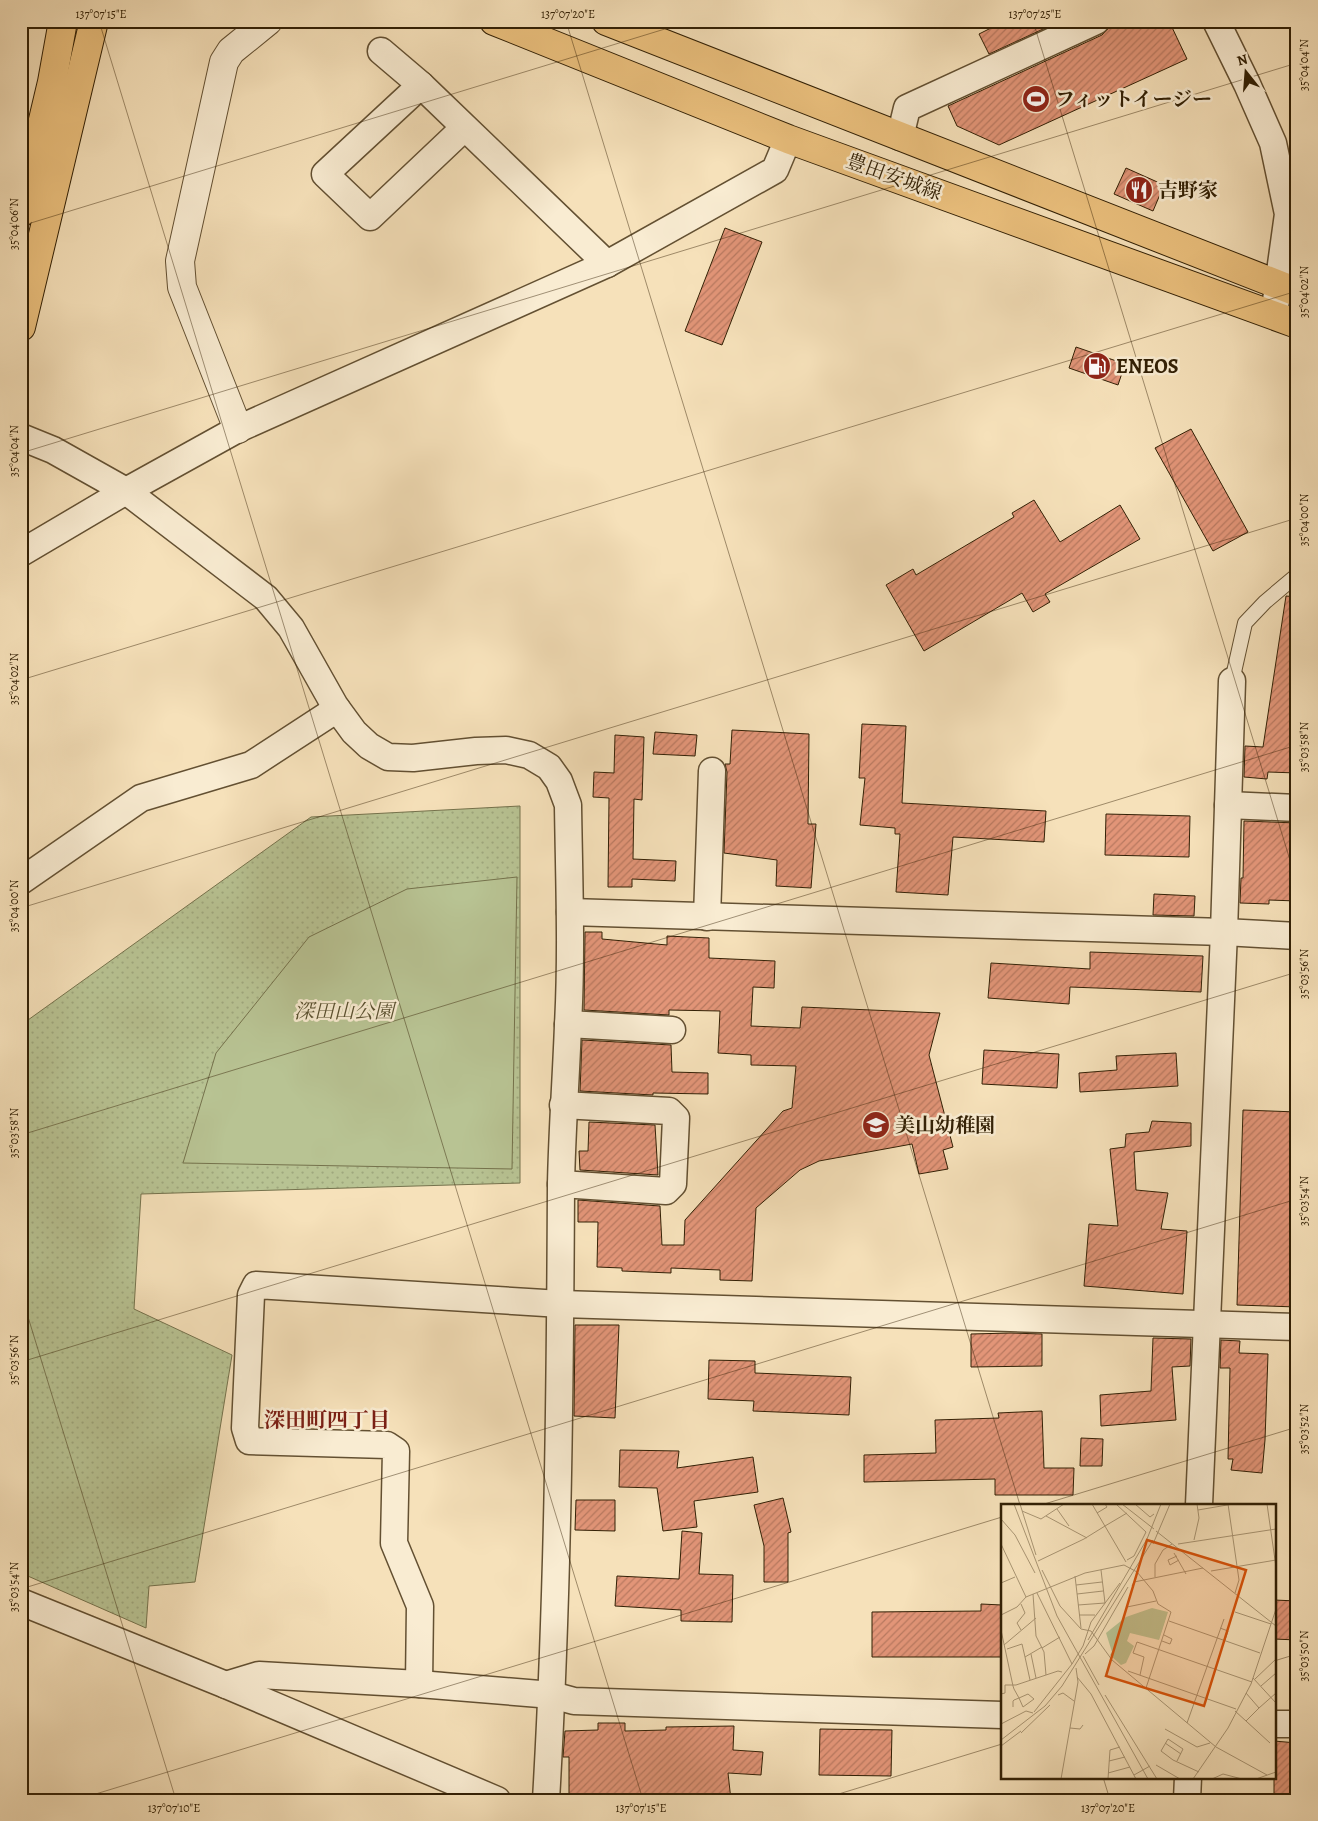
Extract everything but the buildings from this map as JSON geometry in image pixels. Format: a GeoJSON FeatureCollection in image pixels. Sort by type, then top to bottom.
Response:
{"type":"FeatureCollection","features":[{"type":"Feature","properties":{"kind":"main road"},"geometry":{"type":"LineString","coordinates":[[21,213],[52,82],[63,21]]}},
{"type":"Feature","properties":{"kind":"main road"},"geometry":{"type":"LineString","coordinates":[[21,326],[94,21]]}},
{"type":"Feature","properties":{"kind":"main road","name":"豊田安城線"},"geometry":{"type":"LineString","coordinates":[[494,21],[788,139],[1285,319]]}},
{"type":"Feature","properties":{"kind":"main road","name":"豊田安城線"},"geometry":{"type":"LineString","coordinates":[[606,21],[1288,289]]}},
{"type":"Feature","properties":{"kind":"street"},"geometry":{"type":"LineString","coordinates":[[238,429],[182,287],[180,261],[224,62],[231,51],[268,21]]}},
{"type":"Feature","properties":{"kind":"street"},"geometry":{"type":"LineString","coordinates":[[900,137],[908,108],[1096,21]]}},
{"type":"Feature","properties":{"kind":"street"},"geometry":{"type":"LineString","coordinates":[[1216,21],[1273,143],[1288,214],[1288,289],[1285,319]]}},
{"type":"Feature","properties":{"kind":"street"},"geometry":{"type":"LineString","coordinates":[[381,51],[422,85],[464,128],[607,264]]}},
{"type":"Feature","properties":{"kind":"street"},"geometry":{"type":"LineString","coordinates":[[422,85],[325,174],[370,217],[464,128]]}},
{"type":"Feature","properties":{"kind":"street"},"geometry":{"type":"LineString","coordinates":[[21,552],[238,429],[607,264],[775,170],[788,139]]}},
{"type":"Feature","properties":{"kind":"street"},"geometry":{"type":"LineString","coordinates":[[21,437],[53,450],[126,491],[266,598],[290,628],[337,709],[354,732],[369,746],[388,758],[413,758],[476,751],[506,750],[529,755],[548,767],[559,781],[568,805],[570,912],[568,1024],[561,1184],[561,1304],[552,1695],[546,1800]]}},
{"type":"Feature","properties":{"kind":"street"},"geometry":{"type":"LineString","coordinates":[[1199,1504],[1224,932],[1232,681]]}},
{"type":"Feature","properties":{"kind":"street"},"geometry":{"type":"LineString","coordinates":[[21,881],[141,798],[251,765],[337,709]]}},
{"type":"Feature","properties":{"kind":"street"},"geometry":{"type":"LineString","coordinates":[[707,917],[712,771]]}},
{"type":"Feature","properties":{"kind":"street"},"geometry":{"type":"LineString","coordinates":[[1228,805],[1297,808]]}},
{"type":"Feature","properties":{"kind":"street"},"geometry":{"type":"LineString","coordinates":[[570,912],[1224,932],[1297,936]]}},
{"type":"Feature","properties":{"kind":"street"},"geometry":{"type":"LineString","coordinates":[[568,1024],[672,1030]]}},
{"type":"Feature","properties":{"kind":"street"},"geometry":{"type":"LineString","coordinates":[[561,1184],[666,1191],[673,1184],[676,1118],[669,1111],[563,1105]]}},
{"type":"Feature","properties":{"kind":"street"},"geometry":{"type":"LineString","coordinates":[[419,1684],[420,1606],[394,1543],[396,1451],[387,1445],[249,1441],[245,1428],[251,1295],[256,1285],[561,1304],[1297,1327]]}},
{"type":"Feature","properties":{"kind":"street"},"geometry":{"type":"LineString","coordinates":[[21,1602],[226,1685],[497,1800]]}},
{"type":"Feature","properties":{"kind":"street"},"geometry":{"type":"LineString","coordinates":[[226,1685],[259,1676],[419,1684],[552,1695],[574,1701],[1001,1715]]}},
{"type":"Feature","properties":{"kind":"street"},"geometry":{"type":"LineString","coordinates":[[1276,1724],[1297,1724]]}},
{"type":"Feature","properties":{"kind":"street"},"geometry":{"type":"LineString","coordinates":[[1187,1800],[1188,1778]]}},
{"type":"Feature","properties":{"kind":"lane"},"geometry":{"type":"LineString","coordinates":[[1232,681],[1245,623],[1265,602],[1297,575]]}},
{"type":"Feature","properties":{"kind":"green space","name":"深田山公園"},"geometry":{"type":"Polygon","coordinates":[[[520,806],[520,1183],[141,1194],[134,1309],[232,1355],[195,1582],[149,1586],[146,1628],[21,1573],[21,1031],[28,1020],[311,817],[520,806]]]}},
{"type":"Feature","properties":{"kind":"green space"},"geometry":{"type":"Polygon","coordinates":[[[517,877],[512,1169],[183,1163],[216,1053],[309,937],[407,889],[517,877]]]}},
{"type":"Feature","properties":{"kind":"place","name":"フィットイージー"},"geometry":{"type":"Point","coordinates":[1036,99]}},
{"type":"Feature","properties":{"kind":"place","name":"吉野家"},"geometry":{"type":"Point","coordinates":[1139,190]}},
{"type":"Feature","properties":{"kind":"place","name":"ENEOS"},"geometry":{"type":"Point","coordinates":[1097,366]}},
{"type":"Feature","properties":{"kind":"place","name":"美山幼稚園"},"geometry":{"type":"Point","coordinates":[876,1125]}},
{"type":"Feature","properties":{"kind":"district","name":"深田町四丁目"},"geometry":{"type":"Point","coordinates":[327,1420]}}]}
